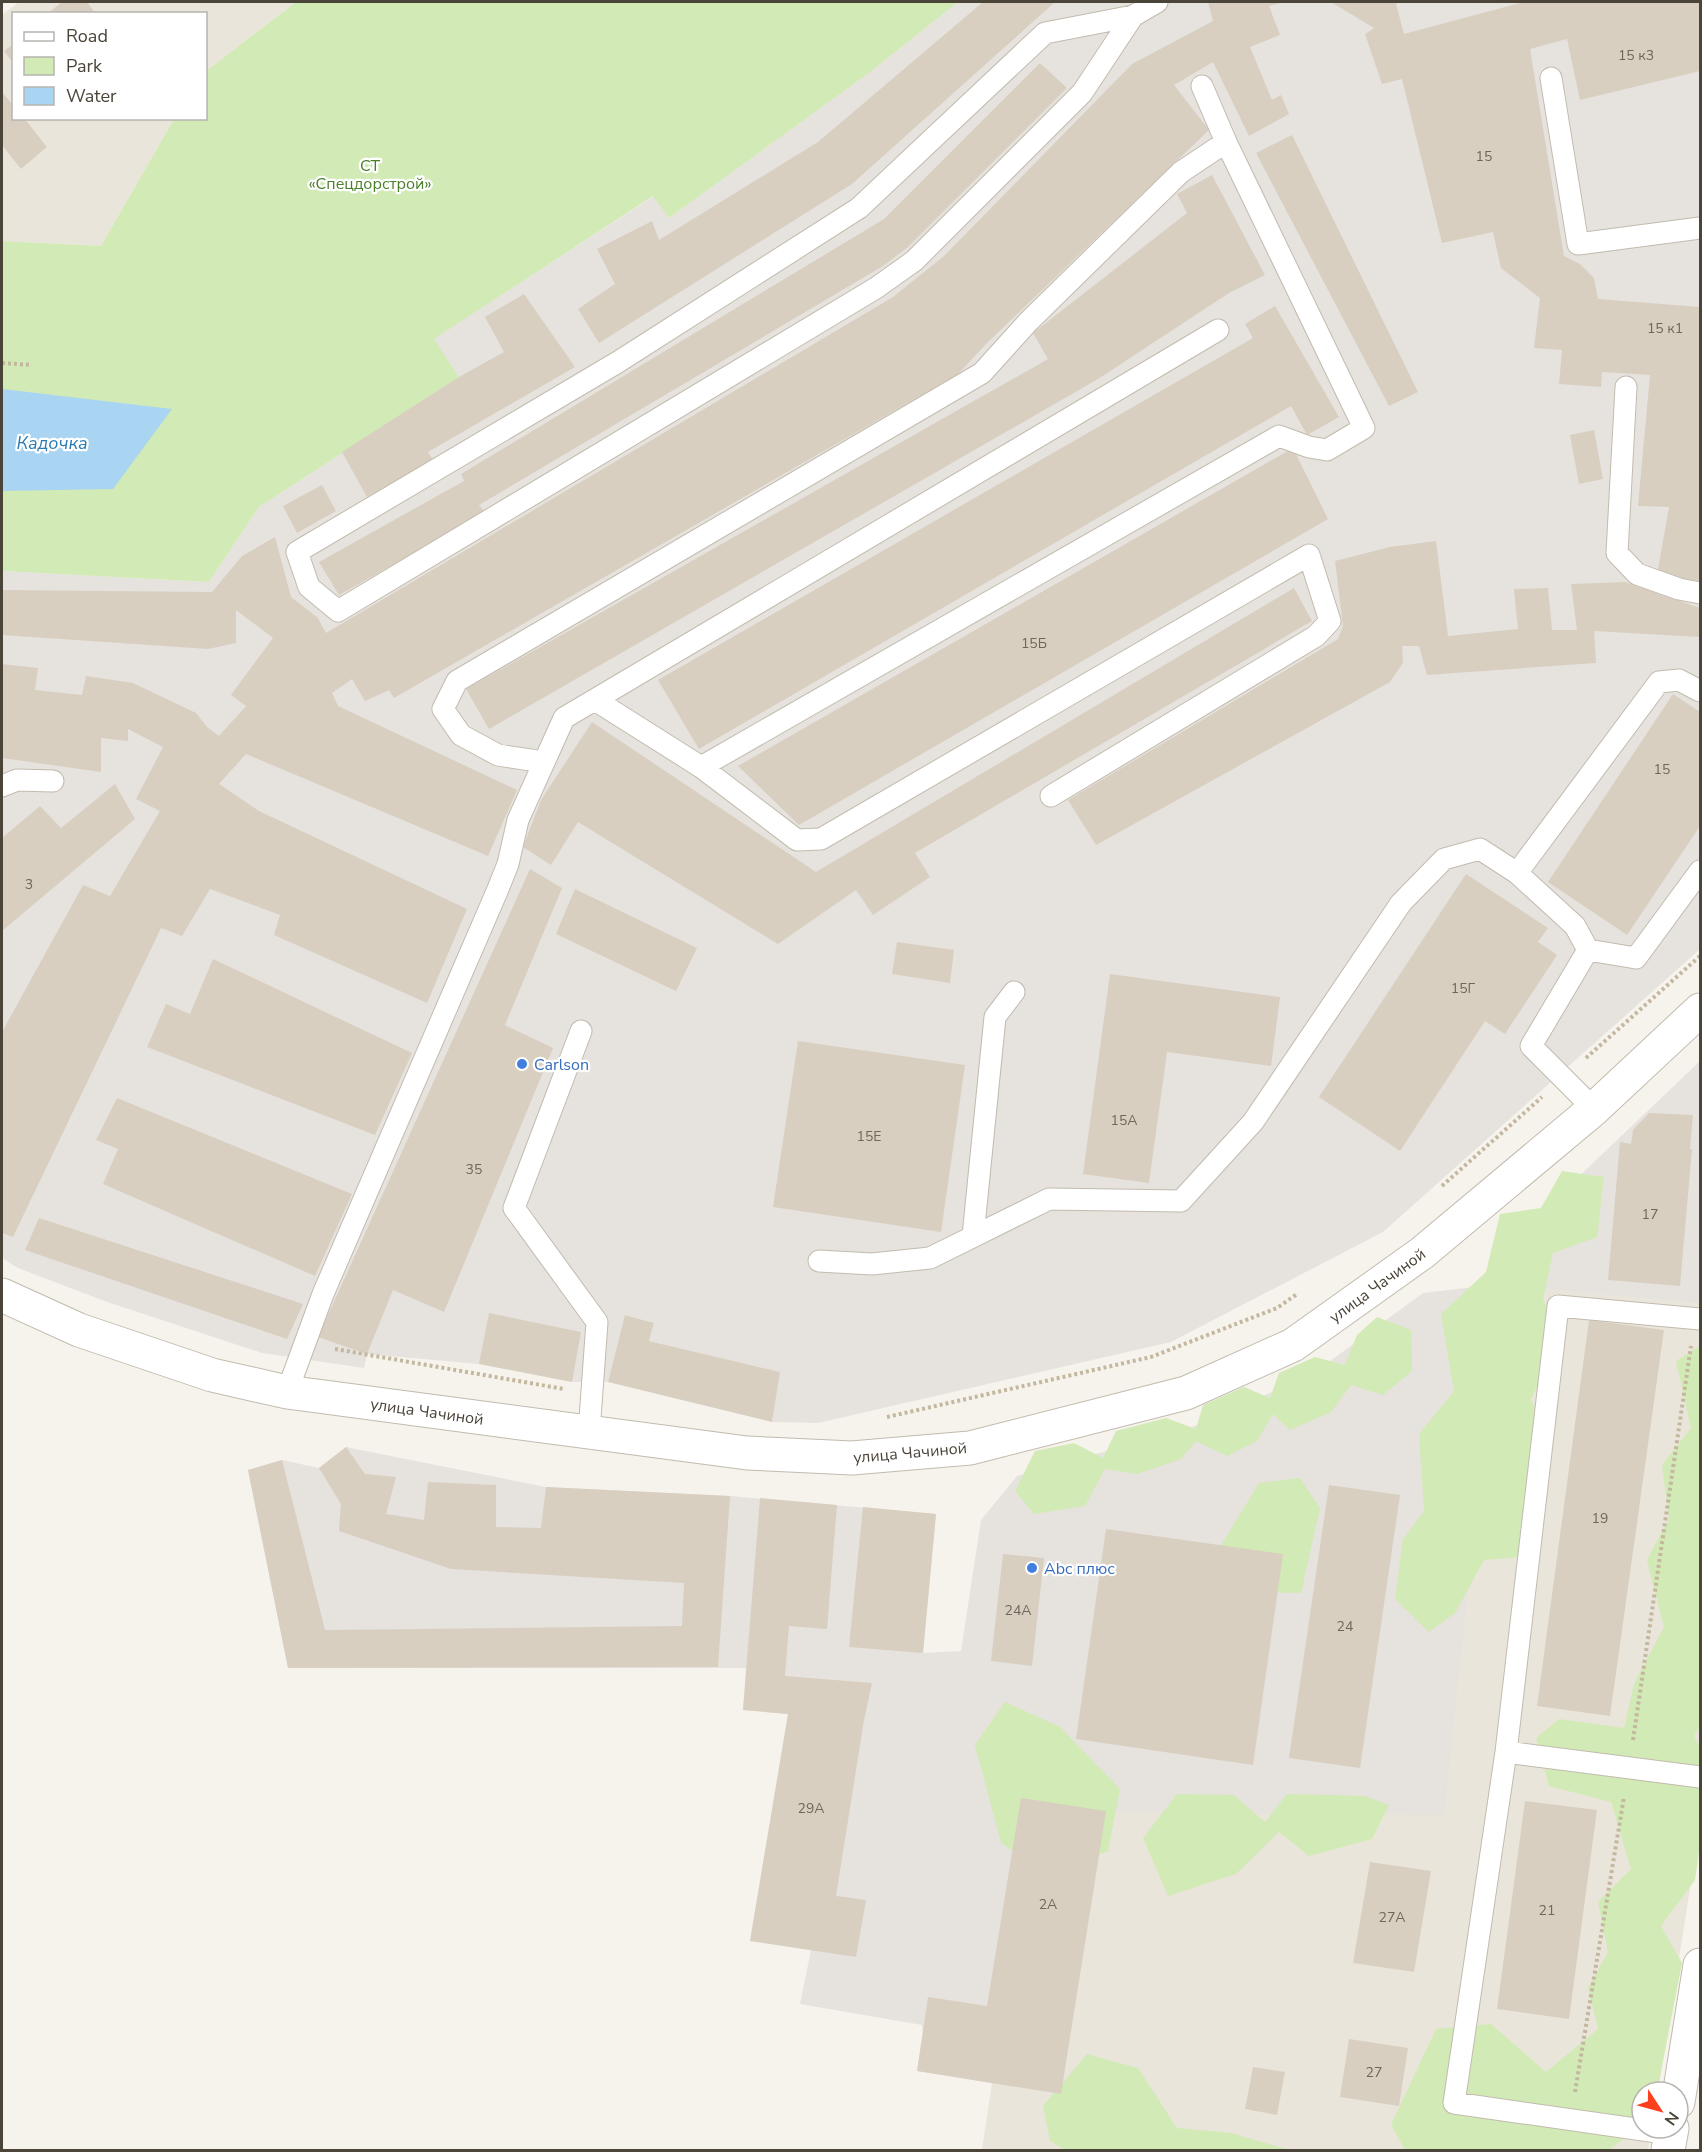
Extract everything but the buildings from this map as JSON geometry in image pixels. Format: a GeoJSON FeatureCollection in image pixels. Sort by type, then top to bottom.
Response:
{"type":"FeatureCollection","features":[{"type":"Feature","properties":{"kind":"street","name":"улица Чачиной"},"geometry":{"type":"LineString","coordinates":[[2,1295],[79,1330],[212,1375],[287,1392],[747,1453],[852,1458],[970,1448],[1186,1393],[1293,1345],[1422,1253],[1594,1109],[1701,1010]]}},
{"type":"Feature","properties":{"kind":"street"},"geometry":{"type":"LineString","coordinates":[[1688,2080],[1701,1965]]}},
{"type":"Feature","properties":{"kind":"lane"},"geometry":{"type":"LineString","coordinates":[[1133,16],[1082,93],[914,261],[876,288],[338,611],[309,587],[297,552],[618,362],[859,208],[1046,33],[1133,16],[1157,2]]}},
{"type":"Feature","properties":{"kind":"lane"},"geometry":{"type":"LineString","coordinates":[[1551,78],[1578,244],[1701,228]]}},
{"type":"Feature","properties":{"kind":"lane"},"geometry":{"type":"LineString","coordinates":[[701,767],[1279,436],[1309,447],[1327,450],[1364,428],[1226,142],[1202,86]]}},
{"type":"Feature","properties":{"kind":"lane"},"geometry":{"type":"LineString","coordinates":[[544,762],[498,755],[461,735],[443,709],[457,681],[982,374],[1029,322],[1182,172],[1226,142]]}},
{"type":"Feature","properties":{"kind":"lane"},"geometry":{"type":"LineString","coordinates":[[287,1392],[323,1294],[508,864],[518,820],[564,718],[1218,330]]}},
{"type":"Feature","properties":{"kind":"lane"},"geometry":{"type":"LineString","coordinates":[[1626,387],[1617,553],[1637,574],[1680,589],[1701,593]]}},
{"type":"Feature","properties":{"kind":"lane"},"geometry":{"type":"LineString","coordinates":[[595,700],[701,767],[797,840],[821,839],[1309,555],[1330,621],[1316,636],[1051,796]]}},
{"type":"Feature","properties":{"kind":"lane"},"geometry":{"type":"LineString","coordinates":[[1517,873],[1659,682],[1678,680],[1701,691]]}},
{"type":"Feature","properties":{"kind":"lane"},"geometry":{"type":"LineString","coordinates":[[2,786],[17,780],[53,781]]}},
{"type":"Feature","properties":{"kind":"lane"},"geometry":{"type":"LineString","coordinates":[[819,1262],[872,1264],[930,1258],[1049,1199],[1181,1201],[1253,1122],[1401,903],[1444,859],[1479,849],[1517,873],[1575,926],[1588,950]]}},
{"type":"Feature","properties":{"kind":"lane"},"geometry":{"type":"LineString","coordinates":[[1588,950],[1636,958],[1701,871]]}},
{"type":"Feature","properties":{"kind":"lane"},"geometry":{"type":"LineString","coordinates":[[1588,950],[1531,1046],[1594,1109]]}},
{"type":"Feature","properties":{"kind":"lane"},"geometry":{"type":"LineString","coordinates":[[974,1236],[995,1017],[1014,992]]}},
{"type":"Feature","properties":{"kind":"lane"},"geometry":{"type":"LineString","coordinates":[[581,1031],[514,1208],[597,1322],[589,1432]]}},
{"type":"Feature","properties":{"kind":"lane"},"geometry":{"type":"LineString","coordinates":[[1630,2131],[1454,2103],[1506,1752],[1558,1306],[1698,1319]]}},
{"type":"Feature","properties":{"kind":"lane"},"geometry":{"type":"LineString","coordinates":[[1506,1752],[1701,1777]]}},
{"type":"Feature","properties":{"kind":"path"},"geometry":{"type":"LineString","coordinates":[[2,363],[32,365]]}},
{"type":"Feature","properties":{"kind":"path"},"geometry":{"type":"LineString","coordinates":[[1434,1193],[1701,956]]}},
{"type":"Feature","properties":{"kind":"path"},"geometry":{"type":"LineString","coordinates":[[876,1419],[1151,1357],[1276,1308],[1305,1289]]}},
{"type":"Feature","properties":{"kind":"path"},"geometry":{"type":"LineString","coordinates":[[1571,2120],[1629,1768],[1698,1319]]}},
{"type":"Feature","properties":{"kind":"path"},"geometry":{"type":"LineString","coordinates":[[304,1344],[592,1393]]}},
{"type":"Feature","properties":{"kind":"shaded area"},"geometry":{"type":"Polygon","coordinates":[[[19,2],[296,2],[207,70],[207,12],[12,12],[12,120],[173,120],[101,246],[2,241],[2,15],[19,2]]]}},
{"type":"Feature","properties":{"kind":"shaded area"},"geometry":{"type":"Polygon","coordinates":[[[958,2],[1700,2],[1700,949],[1383,1232],[1171,1342],[818,1423],[772,1422],[779,1372],[649,1341],[654,1323],[626,1315],[608,1382],[572,1382],[479,1364],[367,1354],[364,1368],[262,1353],[107,1302],[18,1268],[2,1258],[2,571],[209,582],[259,507],[459,377],[433,339],[654,196],[669,218],[869,73],[958,2]]]}},
{"type":"Feature","properties":{"kind":"shaded area"},"geometry":{"type":"Polygon","coordinates":[[[1700,1061],[1700,1304],[1500,1285],[1444,1815],[1107,1812],[1061,2094],[917,2071],[923,2033],[922,2025],[800,2004],[811,1950],[750,1941],[788,1714],[743,1710],[746,1668],[288,1668],[248,1470],[282,1460],[319,1468],[346,1447],[546,1487],[730,1496],[936,1514],[923,1653],[961,1651],[981,1520],[1017,1476],[1190,1428],[1311,1375],[1423,1293],[1500,1284],[1507,1245],[1700,1061]]]}},
{"type":"Feature","properties":{"kind":"shaded area"},"geometry":{"type":"Polygon","coordinates":[[[1500,1284],[1700,1304],[1700,1825],[1660,2080],[1630,2080],[1630,2140],[1650,2140],[1648,2150],[982,2150],[992,2083],[1106,1811],[1500,1284]]]}},
{"type":"Feature","properties":{"kind":"green space","name":"СТ «Спецдорстрой»"},"geometry":{"type":"Polygon","coordinates":[[[296,2],[958,2],[869,73],[669,218],[653,196],[434,339],[459,377],[259,507],[209,582],[2,571],[2,241],[101,246],[173,120],[207,120],[207,70],[296,2]]]}},
{"type":"Feature","properties":{"kind":"green space"},"geometry":{"type":"Polygon","coordinates":[[[1562,1171],[1604,1177],[1597,1237],[1553,1253],[1543,1300],[1563,1335],[1531,1399],[1549,1442],[1524,1496],[1521,1557],[1484,1560],[1455,1613],[1429,1632],[1395,1599],[1403,1539],[1424,1511],[1419,1434],[1454,1391],[1441,1314],[1486,1272],[1500,1214],[1541,1208],[1562,1171]]]}},
{"type":"Feature","properties":{"kind":"green space"},"geometry":{"type":"Polygon","coordinates":[[[1377,1317],[1411,1330],[1412,1371],[1383,1395],[1351,1385],[1331,1412],[1290,1430],[1273,1414],[1257,1441],[1227,1456],[1196,1441],[1181,1459],[1137,1474],[1105,1469],[1085,1506],[1034,1514],[1015,1491],[1035,1451],[1074,1443],[1103,1458],[1116,1431],[1166,1418],[1196,1429],[1203,1405],[1244,1387],[1270,1398],[1279,1373],[1315,1357],[1345,1365],[1357,1335],[1377,1317]]]}},
{"type":"Feature","properties":{"kind":"green space"},"geometry":{"type":"Polygon","coordinates":[[[1700,1346],[1700,1726],[1694,1736],[1700,1747],[1700,1844],[1695,1880],[1661,1926],[1682,1963],[1659,2080],[1630,2080],[1630,2134],[1609,2150],[1405,2150],[1391,2125],[1436,2029],[1491,2024],[1546,2072],[1598,2029],[1588,1988],[1608,1952],[1598,1902],[1631,1869],[1611,1802],[1549,1786],[1536,1738],[1559,1719],[1624,1728],[1634,1684],[1664,1627],[1647,1560],[1669,1519],[1662,1465],[1691,1428],[1676,1361],[1700,1346]]]}},
{"type":"Feature","properties":{"kind":"green space"},"geometry":{"type":"Polygon","coordinates":[[[1300,1478],[1320,1508],[1301,1593],[1244,1592],[1214,1557],[1259,1483],[1300,1478]]]}},
{"type":"Feature","properties":{"kind":"green space"},"geometry":{"type":"Polygon","coordinates":[[[1005,1702],[1060,1727],[1120,1789],[1108,1851],[1051,1875],[1001,1843],[975,1745],[1005,1702]]]}},
{"type":"Feature","properties":{"kind":"green space"},"geometry":{"type":"Polygon","coordinates":[[[1177,1794],[1234,1795],[1265,1822],[1287,1794],[1365,1796],[1389,1805],[1372,1839],[1309,1856],[1279,1832],[1236,1874],[1168,1896],[1143,1838],[1177,1794]]]}},
{"type":"Feature","properties":{"kind":"green space"},"geometry":{"type":"Polygon","coordinates":[[[1087,2054],[1138,2068],[1177,2128],[1231,2133],[1287,2150],[1065,2150],[1050,2141],[1043,2106],[1087,2054]]]}},
{"type":"Feature","properties":{"kind":"water","name":"Кадочка"},"geometry":{"type":"Polygon","coordinates":[[[2,389],[172,409],[113,489],[2,491],[2,389]]]}},
{"type":"Feature","properties":{"kind":"place","name":"Carlson"},"geometry":{"type":"Point","coordinates":[522,1064]}},
{"type":"Feature","properties":{"kind":"place","name":"Аbc плюс"},"geometry":{"type":"Point","coordinates":[1032,1568]}}]}
